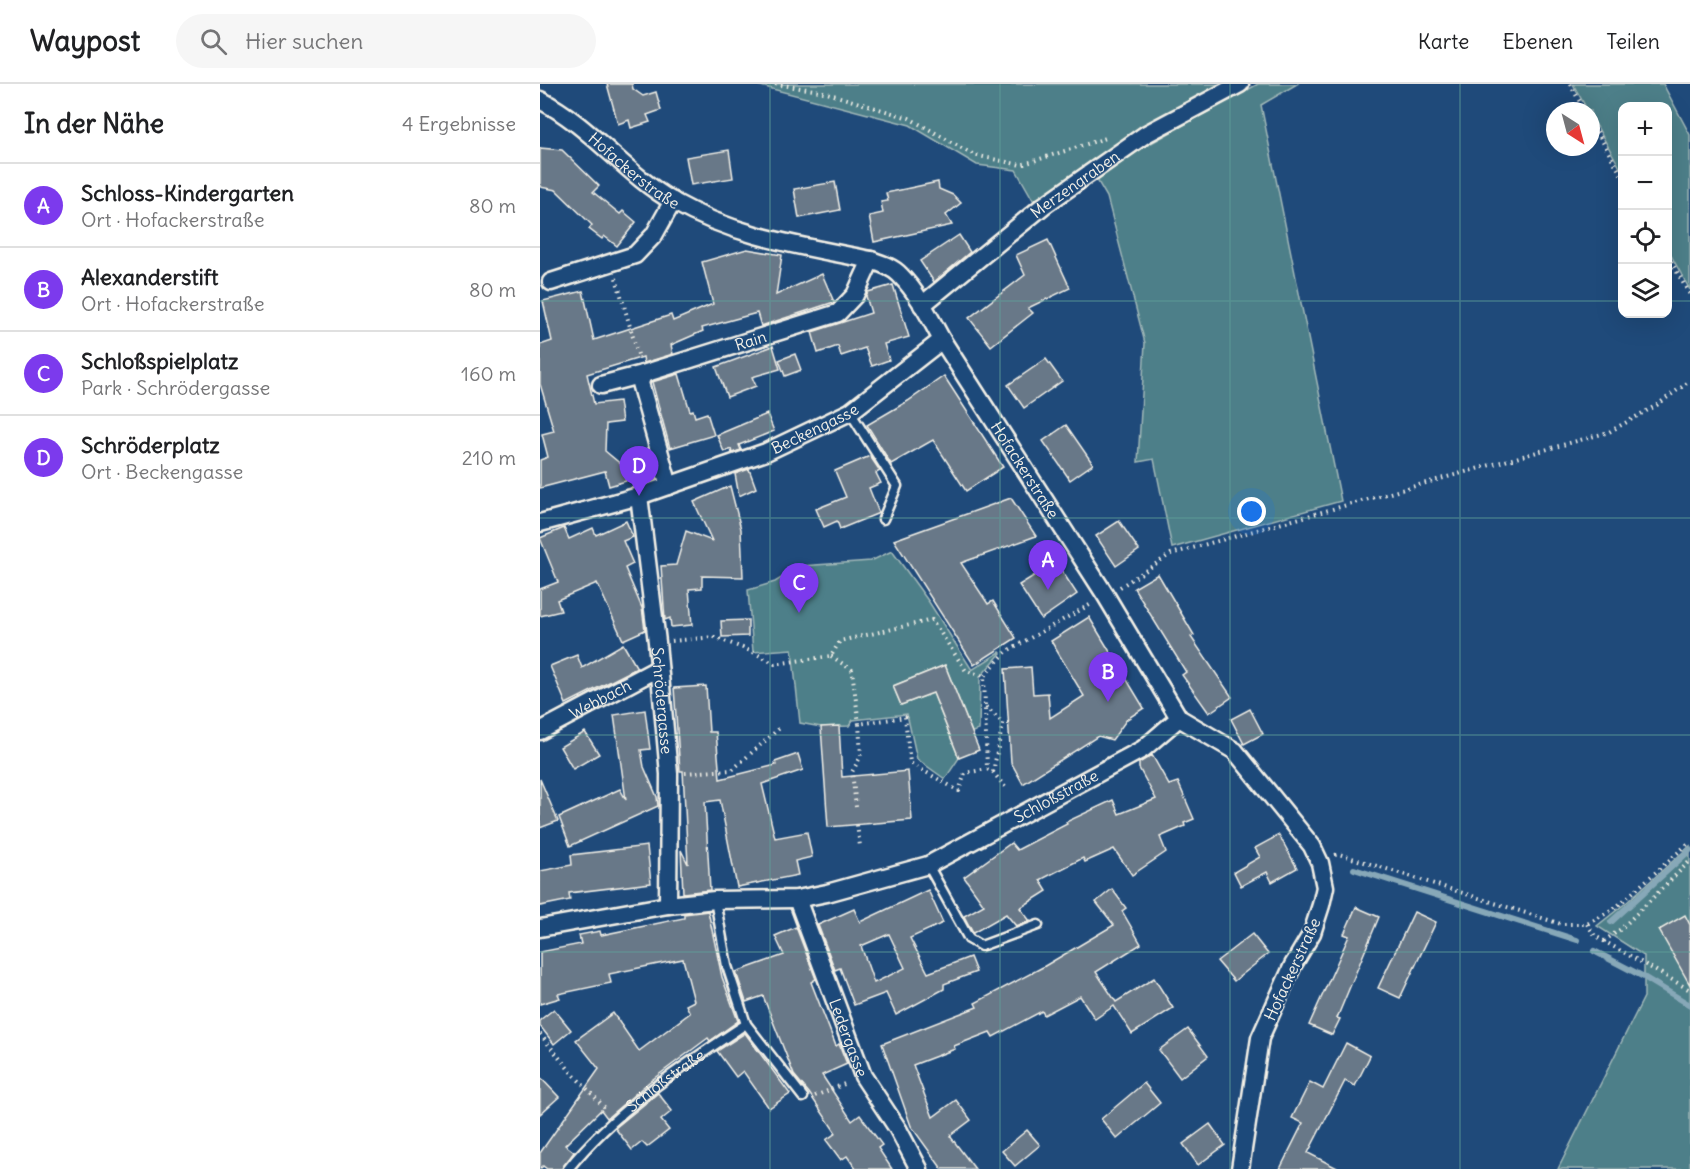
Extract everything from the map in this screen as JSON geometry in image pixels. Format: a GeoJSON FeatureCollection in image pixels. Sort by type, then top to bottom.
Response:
{"type":"FeatureCollection","features":[{"type":"Feature","properties":{"kind":"street","name":"Merzengraben"},"geometry":{"type":"LineString","coordinates":[[922,305],[1043,206],[1146,134],[1240,84]]}},
{"type":"Feature","properties":{"kind":"street","name":"Hofackerstraße"},"geometry":{"type":"LineString","coordinates":[[540,100],[560,110],[626,166],[673,201],[744,234],[870,260],[884,264],[900,274],[922,305],[942,340],[1106,596],[1179,718],[1235,751],[1312,846],[1320,862],[1325,887],[1312,933],[1293,965],[1260,1038],[1240,1169]]}},
{"type":"Feature","properties":{"kind":"street"},"geometry":{"type":"LineString","coordinates":[[551,282],[635,255],[654,235],[673,201]]}},
{"type":"Feature","properties":{"kind":"street","name":"Rain"},"geometry":{"type":"LineString","coordinates":[[601,385],[838,313],[855,295],[870,260]]}},
{"type":"Feature","properties":{"kind":"street","name":"Beckengasse"},"geometry":{"type":"LineString","coordinates":[[540,523],[639,496],[766,453],[850,412],[942,340]]}},
{"type":"Feature","properties":{"kind":"street"},"geometry":{"type":"LineString","coordinates":[[643,374],[639,383],[669,486]]}},
{"type":"Feature","properties":{"kind":"street","name":"Schrödergasse"},"geometry":{"type":"LineString","coordinates":[[639,496],[657,642],[669,774],[668,905]]}},
{"type":"Feature","properties":{"kind":"street","name":"Webbach"},"geometry":{"type":"LineString","coordinates":[[540,731],[659,668]]}},
{"type":"Feature","properties":{"kind":"street","name":"Schloßstraße"},"geometry":{"type":"LineString","coordinates":[[540,928],[668,905],[715,900],[797,899],[827,894],[928,865],[1143,749],[1179,718]]}},
{"type":"Feature","properties":{"kind":"street","name":"Ledergasse"},"geometry":{"type":"LineString","coordinates":[[797,899],[862,1076],[898,1129],[919,1169]]}},
{"type":"Feature","properties":{"kind":"lane"},"geometry":{"type":"LineString","coordinates":[[850,412],[897,486],[883,519]]}},
{"type":"Feature","properties":{"kind":"lane"},"geometry":{"type":"LineString","coordinates":[[928,865],[969,939],[981,946],[1038,925]]}},
{"type":"Feature","properties":{"kind":"lane"},"geometry":{"type":"LineString","coordinates":[[715,900],[727,966],[746,1024],[803,1097]]}},
{"type":"Feature","properties":{"kind":"lane","name":"Schloßstraße"},"geometry":{"type":"LineString","coordinates":[[568,1169],[582,1151],[616,1120],[679,1068],[746,1024]]}},
{"type":"Feature","properties":{"kind":"path"},"geometry":{"type":"LineString","coordinates":[[775,84],[820,91],[909,118],[974,155],[1021,165],[1115,135]]}},
{"type":"Feature","properties":{"kind":"path"},"geometry":{"type":"LineString","coordinates":[[1570,84],[1581,102]]}},
{"type":"Feature","properties":{"kind":"path"},"geometry":{"type":"LineString","coordinates":[[1600,136],[1618,167]]}},
{"type":"Feature","properties":{"kind":"path"},"geometry":{"type":"LineString","coordinates":[[612,263],[643,374]]}},
{"type":"Feature","properties":{"kind":"path"},"geometry":{"type":"LineString","coordinates":[[1672,263],[1690,295]]}},
{"type":"Feature","properties":{"kind":"path"},"geometry":{"type":"LineString","coordinates":[[987,770],[984,676],[1007,651],[1106,596],[1171,554],[1609,432],[1658,405],[1690,381]]}},
{"type":"Feature","properties":{"kind":"path"},"geometry":{"type":"LineString","coordinates":[[831,656],[840,640],[932,620],[966,672],[984,676]]}},
{"type":"Feature","properties":{"kind":"path"},"geometry":{"type":"LineString","coordinates":[[657,642],[714,637],[753,652],[775,664],[831,656],[852,670],[861,756],[852,772],[856,807]]}},
{"type":"Feature","properties":{"kind":"path"},"geometry":{"type":"LineString","coordinates":[[985,706],[1005,723],[993,772]]}},
{"type":"Feature","properties":{"kind":"path"},"geometry":{"type":"LineString","coordinates":[[859,724],[905,717],[910,763],[959,791],[965,773],[987,770],[993,772],[1005,787]]}},
{"type":"Feature","properties":{"kind":"path"},"geometry":{"type":"LineString","coordinates":[[669,774],[732,770],[782,726]]}},
{"type":"Feature","properties":{"kind":"path"},"geometry":{"type":"LineString","coordinates":[[857,825],[860,846]]}},
{"type":"Feature","properties":{"kind":"path"},"geometry":{"type":"LineString","coordinates":[[1320,862],[1339,854],[1561,924],[1587,924],[1614,909],[1690,842]]}},
{"type":"Feature","properties":{"kind":"path"},"geometry":{"type":"LineString","coordinates":[[1604,941],[1621,928],[1690,861]]}},
{"type":"Feature","properties":{"kind":"path"},"geometry":{"type":"LineString","coordinates":[[1587,924],[1595,936],[1690,990]]}},
{"type":"Feature","properties":{"kind":"path"},"geometry":{"type":"LineString","coordinates":[[540,1034],[571,1072],[616,1120]]}},
{"type":"Feature","properties":{"kind":"path"},"geometry":{"type":"LineString","coordinates":[[803,1097],[810,1098],[862,1076]]}},
{"type":"Feature","properties":{"kind":"green space"},"geometry":{"type":"Polygon","coordinates":[[[753,84],[1234,84],[1036,205],[1016,170],[977,165],[910,125],[753,84]]]}},
{"type":"Feature","properties":{"kind":"green space"},"geometry":{"type":"Polygon","coordinates":[[[1258,84],[1297,84],[1261,105],[1341,501],[1172,548],[1154,459],[1138,462],[1145,343],[1107,197],[1097,180],[1144,147],[1258,84]]]}},
{"type":"Feature","properties":{"kind":"green space"},"geometry":{"type":"Polygon","coordinates":[[[1573,84],[1663,84],[1690,135],[1690,290],[1672,257],[1672,102],[1618,102],[1618,164],[1600,132],[1600,102],[1583,102],[1573,84]]]}},
{"type":"Feature","properties":{"kind":"green space"},"geometry":{"type":"Polygon","coordinates":[[[892,551],[929,602],[972,670],[1001,653],[980,677],[979,730],[972,732],[945,665],[893,686],[901,705],[933,693],[959,758],[945,779],[917,759],[907,714],[853,720],[849,726],[821,727],[800,723],[792,649],[753,652],[748,590],[775,582],[801,566],[871,561],[892,551]]]}},
{"type":"Feature","properties":{"kind":"green space"},"geometry":{"type":"Polygon","coordinates":[[[1690,846],[1690,1169],[1558,1169],[1644,997],[1644,956],[1597,926],[1690,846]]]}},
{"type":"Feature","properties":{"kind":"building"},"geometry":{"type":"Polygon","coordinates":[[[607,84],[632,84],[633,89],[643,96],[656,92],[661,110],[647,115],[650,122],[631,128],[629,120],[618,124],[607,84]]]}},
{"type":"Feature","properties":{"kind":"building"},"geometry":{"type":"Polygon","coordinates":[[[540,148],[562,150],[599,186],[593,192],[620,214],[623,211],[636,222],[617,246],[604,236],[602,239],[589,229],[592,225],[556,190],[540,187],[540,148]]]}},
{"type":"Feature","properties":{"kind":"building"},"geometry":{"type":"Polygon","coordinates":[[[729,150],[733,178],[691,185],[686,157],[729,150]]]}},
{"type":"Feature","properties":{"kind":"building"},"geometry":{"type":"Polygon","coordinates":[[[835,182],[840,210],[799,218],[794,189],[835,182]]]}},
{"type":"Feature","properties":{"kind":"building"},"geometry":{"type":"Polygon","coordinates":[[[938,182],[939,189],[953,195],[961,203],[946,215],[952,225],[874,242],[869,216],[883,213],[881,202],[888,201],[886,193],[938,182]]]}},
{"type":"Feature","properties":{"kind":"building"},"geometry":{"type":"Polygon","coordinates":[[[959,235],[970,252],[934,282],[920,261],[959,235]]]}},
{"type":"Feature","properties":{"kind":"building"},"geometry":{"type":"Polygon","coordinates":[[[1048,240],[1070,288],[1028,308],[1033,313],[991,346],[969,318],[1025,275],[1016,255],[1048,240]]]}},
{"type":"Feature","properties":{"kind":"building"},"geometry":{"type":"Polygon","coordinates":[[[747,249],[782,255],[776,295],[822,274],[834,302],[761,326],[757,313],[702,328],[703,331],[671,345],[673,354],[644,363],[643,357],[587,374],[594,404],[619,401],[622,422],[606,424],[605,451],[623,466],[626,481],[609,486],[605,471],[540,488],[540,460],[548,457],[542,434],[554,431],[540,384],[540,345],[552,341],[543,301],[583,291],[594,340],[671,315],[673,321],[713,304],[702,262],[747,249]]]}},
{"type":"Feature","properties":{"kind":"building"},"geometry":{"type":"Polygon","coordinates":[[[893,285],[909,337],[884,344],[889,360],[872,366],[865,348],[841,356],[838,346],[818,353],[812,332],[871,313],[866,296],[868,292],[893,285]]]}},
{"type":"Feature","properties":{"kind":"building"},"geometry":{"type":"Polygon","coordinates":[[[773,346],[780,369],[752,377],[756,386],[727,397],[716,367],[773,346]]]}},
{"type":"Feature","properties":{"kind":"building"},"geometry":{"type":"Polygon","coordinates":[[[795,354],[801,370],[785,376],[779,360],[795,354]]]}},
{"type":"Feature","properties":{"kind":"building"},"geometry":{"type":"Polygon","coordinates":[[[1046,359],[1062,381],[1024,408],[1008,385],[1046,359]]]}},
{"type":"Feature","properties":{"kind":"building"},"geometry":{"type":"Polygon","coordinates":[[[679,374],[690,411],[693,410],[695,417],[707,413],[714,435],[670,448],[652,382],[679,374]]]}},
{"type":"Feature","properties":{"kind":"building"},"geometry":{"type":"Polygon","coordinates":[[[944,376],[1003,467],[966,491],[933,440],[891,464],[867,425],[944,376]]]}},
{"type":"Feature","properties":{"kind":"building"},"geometry":{"type":"Polygon","coordinates":[[[767,414],[774,431],[739,445],[741,450],[732,453],[731,449],[724,452],[717,435],[767,414]]]}},
{"type":"Feature","properties":{"kind":"building"},"geometry":{"type":"Polygon","coordinates":[[[1066,425],[1093,464],[1070,480],[1043,441],[1066,425]]]}},
{"type":"Feature","properties":{"kind":"building"},"geometry":{"type":"Polygon","coordinates":[[[870,456],[880,471],[876,473],[881,483],[869,488],[879,513],[840,529],[837,521],[824,527],[816,509],[846,497],[835,471],[870,456]]]}},
{"type":"Feature","properties":{"kind":"building"},"geometry":{"type":"Polygon","coordinates":[[[749,469],[756,488],[739,496],[735,474],[749,469]]]}},
{"type":"Feature","properties":{"kind":"building"},"geometry":{"type":"Polygon","coordinates":[[[730,486],[741,529],[743,577],[702,576],[702,588],[689,589],[692,625],[671,627],[670,618],[665,620],[661,566],[676,565],[686,531],[712,541],[694,502],[730,486]]]}},
{"type":"Feature","properties":{"kind":"building"},"geometry":{"type":"Polygon","coordinates":[[[1011,498],[1036,536],[961,563],[988,604],[993,601],[1016,638],[974,665],[894,540],[1011,498]]]}},
{"type":"Feature","properties":{"kind":"building"},"geometry":{"type":"Polygon","coordinates":[[[626,521],[633,537],[623,541],[633,564],[625,568],[642,608],[645,630],[623,640],[597,583],[557,600],[561,611],[540,616],[540,589],[558,582],[540,538],[564,528],[569,539],[593,528],[596,535],[626,521]]]}},
{"type":"Feature","properties":{"kind":"building"},"geometry":{"type":"Polygon","coordinates":[[[1119,521],[1139,550],[1116,566],[1096,536],[1119,521]]]}},
{"type":"Feature","properties":{"kind":"building"},"geometry":{"type":"Polygon","coordinates":[[[1056,562],[1077,594],[1041,619],[1019,585],[1056,562]]]}},
{"type":"Feature","properties":{"kind":"building"},"geometry":{"type":"Polygon","coordinates":[[[1158,574],[1194,635],[1191,637],[1232,697],[1209,713],[1182,675],[1186,672],[1134,588],[1158,574]]]}},
{"type":"Feature","properties":{"kind":"building"},"geometry":{"type":"Polygon","coordinates":[[[1089,617],[1144,708],[1127,719],[1112,740],[1098,736],[1023,784],[1011,762],[1005,669],[1031,667],[1033,694],[1048,693],[1050,718],[1084,696],[1051,641],[1089,617]]]}},
{"type":"Feature","properties":{"kind":"building"},"geometry":{"type":"Polygon","coordinates":[[[748,620],[748,636],[722,637],[721,621],[748,620]]]}},
{"type":"Feature","properties":{"kind":"building"},"geometry":{"type":"Polygon","coordinates":[[[623,644],[637,668],[566,704],[550,666],[577,655],[582,668],[623,644]]]}},
{"type":"Feature","properties":{"kind":"building"},"geometry":{"type":"Polygon","coordinates":[[[945,665],[979,750],[959,758],[933,693],[901,705],[893,686],[945,665]]]}},
{"type":"Feature","properties":{"kind":"building"},"geometry":{"type":"Polygon","coordinates":[[[706,686],[709,732],[716,732],[720,779],[776,765],[775,762],[798,754],[803,770],[762,784],[775,838],[807,832],[812,857],[795,861],[798,875],[737,887],[720,800],[705,802],[710,890],[683,893],[681,850],[688,864],[683,771],[680,771],[674,688],[706,686]]]}},
{"type":"Feature","properties":{"kind":"building"},"geometry":{"type":"Polygon","coordinates":[[[1250,709],[1263,734],[1244,744],[1231,719],[1250,709]]]}},
{"type":"Feature","properties":{"kind":"building"},"geometry":{"type":"Polygon","coordinates":[[[645,710],[650,749],[641,750],[644,767],[657,797],[658,806],[570,846],[559,817],[620,789],[626,800],[614,715],[645,710]]]}},
{"type":"Feature","properties":{"kind":"building"},"geometry":{"type":"Polygon","coordinates":[[[839,726],[842,777],[908,771],[912,820],[828,827],[821,727],[839,726]]]}},
{"type":"Feature","properties":{"kind":"building"},"geometry":{"type":"Polygon","coordinates":[[[585,732],[599,754],[573,769],[560,747],[585,732]]]}},
{"type":"Feature","properties":{"kind":"building"},"geometry":{"type":"Polygon","coordinates":[[[1152,755],[1169,785],[1178,782],[1194,819],[1184,823],[1185,826],[1160,837],[1166,852],[1132,875],[1114,849],[1085,862],[1083,858],[1040,880],[1047,891],[1020,908],[1030,921],[1016,926],[1006,914],[973,933],[964,916],[984,905],[964,877],[1011,843],[1017,850],[1067,824],[1066,822],[1113,800],[1119,814],[1156,799],[1139,768],[1139,763],[1152,755]]]}},
{"type":"Feature","properties":{"kind":"building"},"geometry":{"type":"Polygon","coordinates":[[[540,779],[558,821],[540,828],[540,779]]]}},
{"type":"Feature","properties":{"kind":"building"},"geometry":{"type":"Polygon","coordinates":[[[1279,835],[1297,868],[1272,882],[1267,872],[1241,886],[1234,872],[1260,857],[1255,848],[1279,835]]]}},
{"type":"Feature","properties":{"kind":"building"},"geometry":{"type":"Polygon","coordinates":[[[647,846],[651,883],[569,893],[570,900],[540,906],[540,871],[572,865],[571,855],[647,846]]]}},
{"type":"Feature","properties":{"kind":"building"},"geometry":{"type":"Polygon","coordinates":[[[1112,889],[1126,908],[1122,911],[1141,944],[1096,972],[1116,1002],[1154,978],[1173,1008],[1132,1034],[1114,1006],[1095,1019],[1080,996],[1044,1015],[1042,1011],[993,1037],[990,1032],[954,1046],[955,1049],[913,1065],[933,1117],[956,1100],[971,1120],[950,1136],[975,1169],[942,1169],[911,1126],[882,1044],[977,1007],[975,1003],[1043,967],[1114,925],[1096,902],[1112,889]]]}},
{"type":"Feature","properties":{"kind":"building"},"geometry":{"type":"Polygon","coordinates":[[[928,890],[943,923],[910,938],[928,973],[970,957],[976,972],[944,984],[944,989],[896,1015],[886,993],[854,1005],[840,968],[835,970],[818,925],[854,909],[860,922],[928,890]],[[889,934],[861,946],[874,983],[905,968],[889,934]]]}},
{"type":"Feature","properties":{"kind":"building"},"geometry":{"type":"Polygon","coordinates":[[[1356,907],[1379,917],[1332,1035],[1309,1025],[1349,936],[1344,934],[1356,907]]]}},
{"type":"Feature","properties":{"kind":"building"},"geometry":{"type":"Polygon","coordinates":[[[708,911],[722,977],[738,1021],[710,1041],[708,1038],[649,1082],[607,1118],[601,1110],[565,1145],[574,1152],[562,1169],[547,1169],[543,1166],[540,1169],[540,1153],[599,1069],[576,1040],[613,1013],[639,1051],[690,1013],[686,1005],[694,1001],[683,959],[609,974],[611,983],[558,994],[560,998],[540,1004],[540,952],[581,944],[579,935],[600,931],[601,935],[684,918],[684,914],[708,911]]]}},
{"type":"Feature","properties":{"kind":"building"},"geometry":{"type":"Polygon","coordinates":[[[1414,912],[1436,922],[1400,998],[1378,988],[1414,912]]]}},
{"type":"Feature","properties":{"kind":"building"},"geometry":{"type":"Polygon","coordinates":[[[1685,915],[1690,925],[1690,985],[1659,930],[1685,915]]]}},
{"type":"Feature","properties":{"kind":"building"},"geometry":{"type":"Polygon","coordinates":[[[796,927],[816,979],[811,982],[836,1046],[839,1044],[847,1064],[822,1075],[852,1121],[860,1115],[882,1145],[878,1148],[892,1169],[856,1169],[847,1156],[841,1160],[826,1140],[836,1133],[794,1075],[763,996],[746,1002],[736,972],[784,955],[775,936],[796,927]]]}},
{"type":"Feature","properties":{"kind":"building"},"geometry":{"type":"Polygon","coordinates":[[[1252,934],[1268,954],[1234,981],[1217,961],[1252,934]]]}},
{"type":"Feature","properties":{"kind":"building"},"geometry":{"type":"Polygon","coordinates":[[[554,1009],[571,1030],[554,1044],[540,1026],[540,1020],[554,1009]]]}},
{"type":"Feature","properties":{"kind":"building"},"geometry":{"type":"Polygon","coordinates":[[[1188,1029],[1208,1056],[1180,1078],[1159,1050],[1188,1029]]]}},
{"type":"Feature","properties":{"kind":"building"},"geometry":{"type":"Polygon","coordinates":[[[745,1033],[790,1094],[769,1108],[743,1071],[736,1077],[717,1051],[745,1033]]]}},
{"type":"Feature","properties":{"kind":"building"},"geometry":{"type":"Polygon","coordinates":[[[1346,1043],[1370,1056],[1355,1086],[1345,1081],[1308,1153],[1339,1169],[1280,1169],[1303,1123],[1292,1118],[1310,1082],[1323,1089],[1346,1043]]]}},
{"type":"Feature","properties":{"kind":"building"},"geometry":{"type":"Polygon","coordinates":[[[540,1077],[559,1097],[540,1114],[540,1077]]]}},
{"type":"Feature","properties":{"kind":"building"},"geometry":{"type":"Polygon","coordinates":[[[1144,1083],[1160,1103],[1117,1139],[1101,1119],[1144,1083]]]}},
{"type":"Feature","properties":{"kind":"building"},"geometry":{"type":"Polygon","coordinates":[[[658,1093],[672,1111],[661,1120],[669,1130],[647,1147],[642,1142],[632,1150],[615,1128],[658,1093]]]}},
{"type":"Feature","properties":{"kind":"building"},"geometry":{"type":"Polygon","coordinates":[[[1210,1124],[1225,1145],[1198,1165],[1183,1144],[1210,1124]]]}},
{"type":"Feature","properties":{"kind":"building"},"geometry":{"type":"Polygon","coordinates":[[[1027,1130],[1040,1145],[1015,1166],[1002,1151],[1027,1130]]]}},
{"type":"Feature","properties":{"kind":"waterway"},"geometry":{"type":"LineString","coordinates":[[1611,922],[1690,850]]}},
{"type":"Feature","properties":{"kind":"waterway"},"geometry":{"type":"LineString","coordinates":[[1354,869],[1577,940]]}},
{"type":"Feature","properties":{"kind":"waterway"},"geometry":{"type":"LineString","coordinates":[[1594,951],[1690,1005]]}},
{"type":"Feature","properties":{"kind":"place","name":"Schröderplatz"},"geometry":{"type":"Point","coordinates":[639,496]}},
{"type":"Feature","properties":{"kind":"place","name":"Schloss-Kindergarten"},"geometry":{"type":"Point","coordinates":[1048,590]}},
{"type":"Feature","properties":{"kind":"place","name":"Schloßspielplatz"},"geometry":{"type":"Point","coordinates":[799,613]}},
{"type":"Feature","properties":{"kind":"place","name":"Alexanderstift"},"geometry":{"type":"Point","coordinates":[1108,702]}}]}
